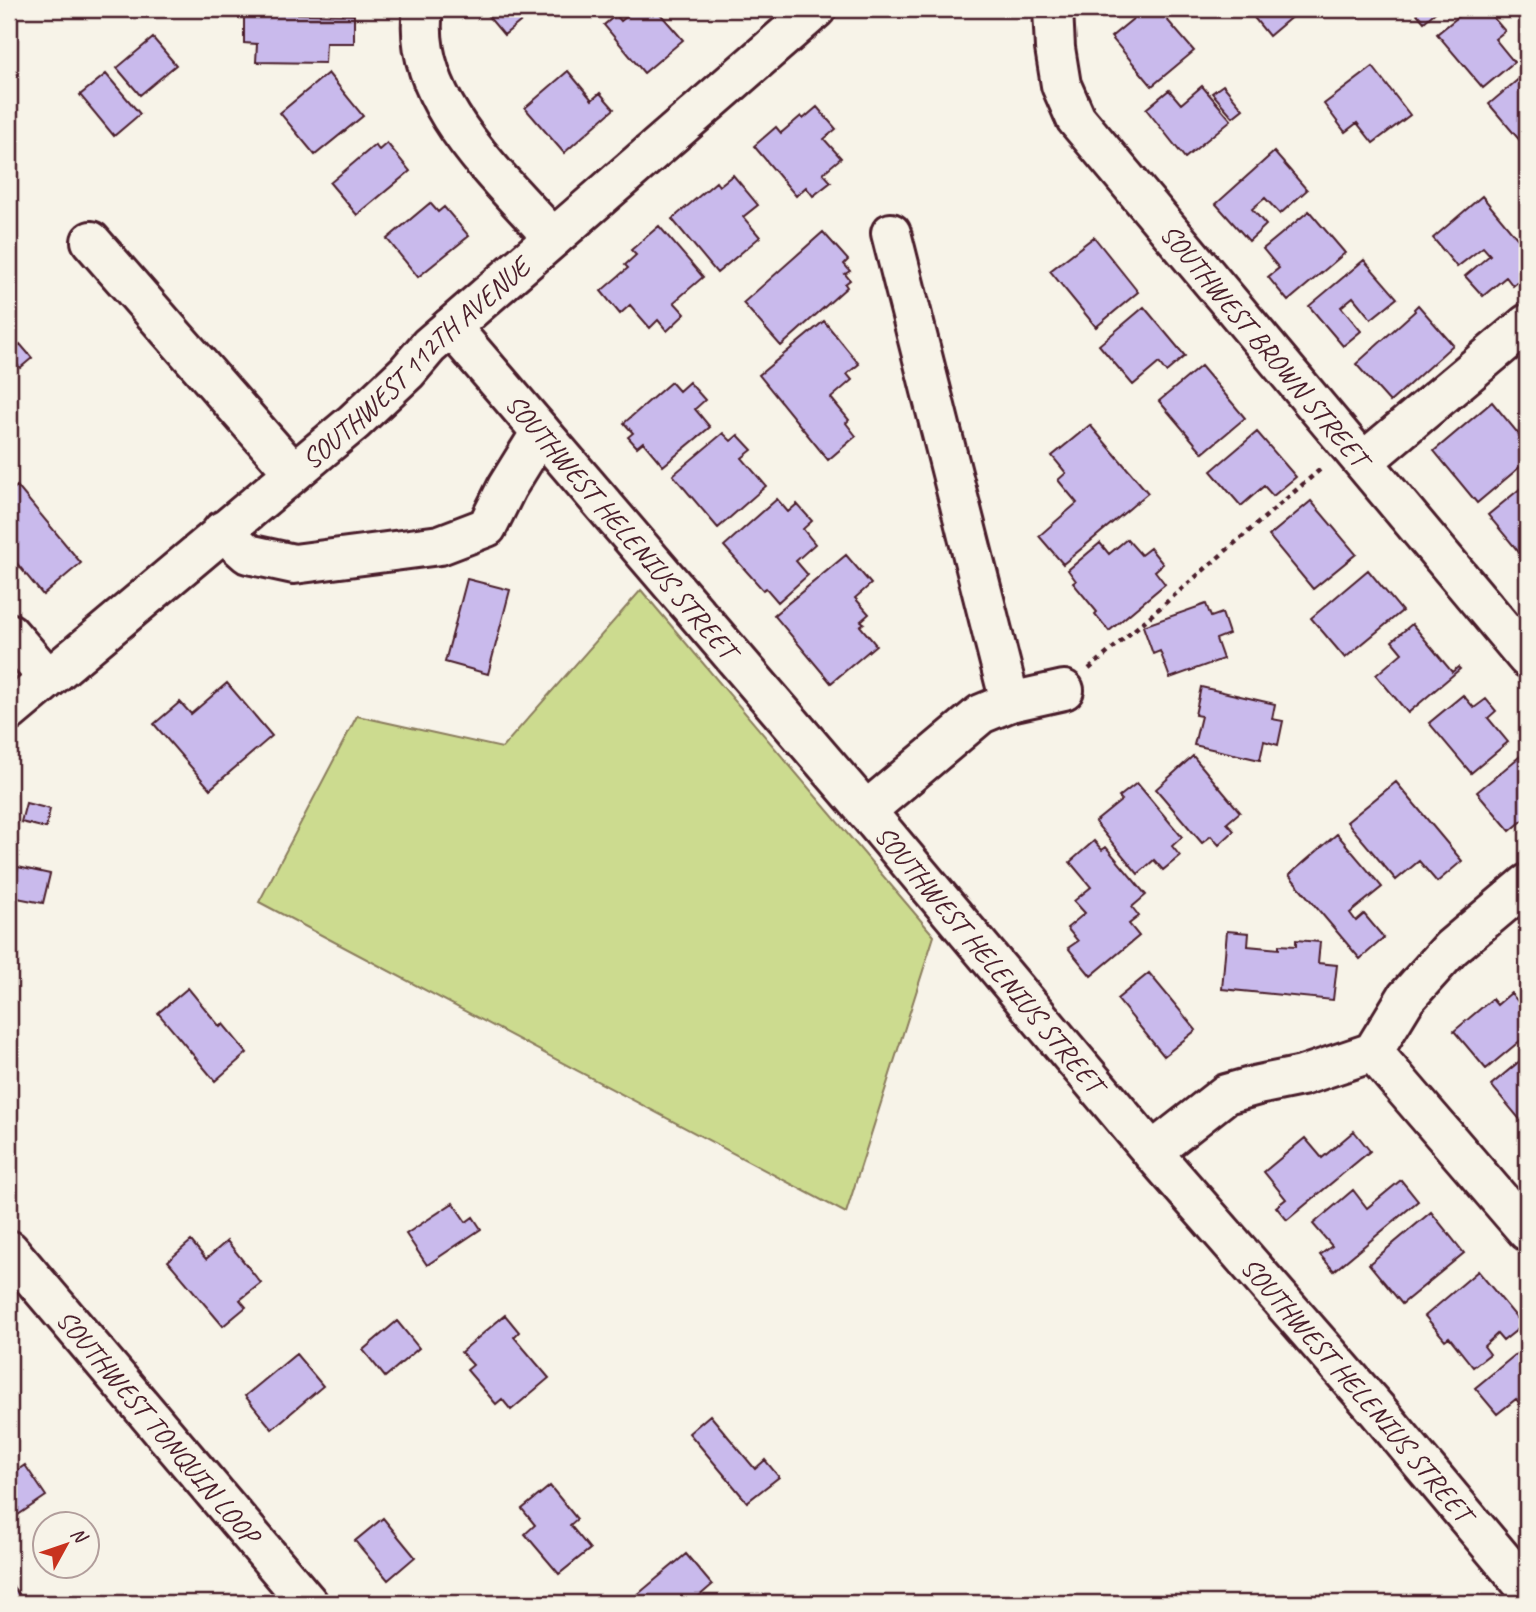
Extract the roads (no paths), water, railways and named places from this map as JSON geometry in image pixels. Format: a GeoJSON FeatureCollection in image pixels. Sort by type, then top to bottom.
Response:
{"type":"FeatureCollection","features":[{"type":"Feature","properties":{"kind":"street"},"geometry":{"type":"LineString","coordinates":[[423,9],[424,52],[440,97],[469,144],[553,238]]}},
{"type":"Feature","properties":{"kind":"street","name":"SOUTHWEST 112TH AVENUE"},"geometry":{"type":"LineString","coordinates":[[9,712],[354,422],[408,372],[429,346],[450,327],[816,9]]}},
{"type":"Feature","properties":{"kind":"street","name":"SOUTHWEST BROWN STREET"},"geometry":{"type":"LineString","coordinates":[[1053,9],[1061,85],[1076,119],[1346,462],[1527,658]]}},
{"type":"Feature","properties":{"kind":"street"},"geometry":{"type":"LineString","coordinates":[[891,233],[1010,702]]}},
{"type":"Feature","properties":{"kind":"street"},"geometry":{"type":"LineString","coordinates":[[90,241],[293,472]]}},
{"type":"Feature","properties":{"kind":"street"},"geometry":{"type":"LineString","coordinates":[[1346,462],[1527,324]]}},
{"type":"Feature","properties":{"kind":"street","name":"SOUTHWEST HELENIUS STREET"},"geometry":{"type":"LineString","coordinates":[[450,327],[866,811],[1152,1152],[1378,1411],[1527,1589]]}},
{"type":"Feature","properties":{"kind":"street"},"geometry":{"type":"LineString","coordinates":[[222,531],[248,554],[294,564],[440,545],[487,527],[507,487],[541,432]]}},
{"type":"Feature","properties":{"kind":"street"},"geometry":{"type":"LineString","coordinates":[[9,633],[48,678]]}},
{"type":"Feature","properties":{"kind":"street"},"geometry":{"type":"LineString","coordinates":[[866,811],[981,714],[1010,702],[1064,690]]}},
{"type":"Feature","properties":{"kind":"street"},"geometry":{"type":"LineString","coordinates":[[1152,1152],[1226,1094],[1303,1076],[1373,1052],[1406,998],[1451,948],[1527,884]]}},
{"type":"Feature","properties":{"kind":"street"},"geometry":{"type":"LineString","coordinates":[[1373,1052],[1527,1231]]}},
{"type":"Feature","properties":{"kind":"street","name":"SOUTHWEST TONQUIN LOOP"},"geometry":{"type":"LineString","coordinates":[[9,1251],[308,1603]]}}]}
